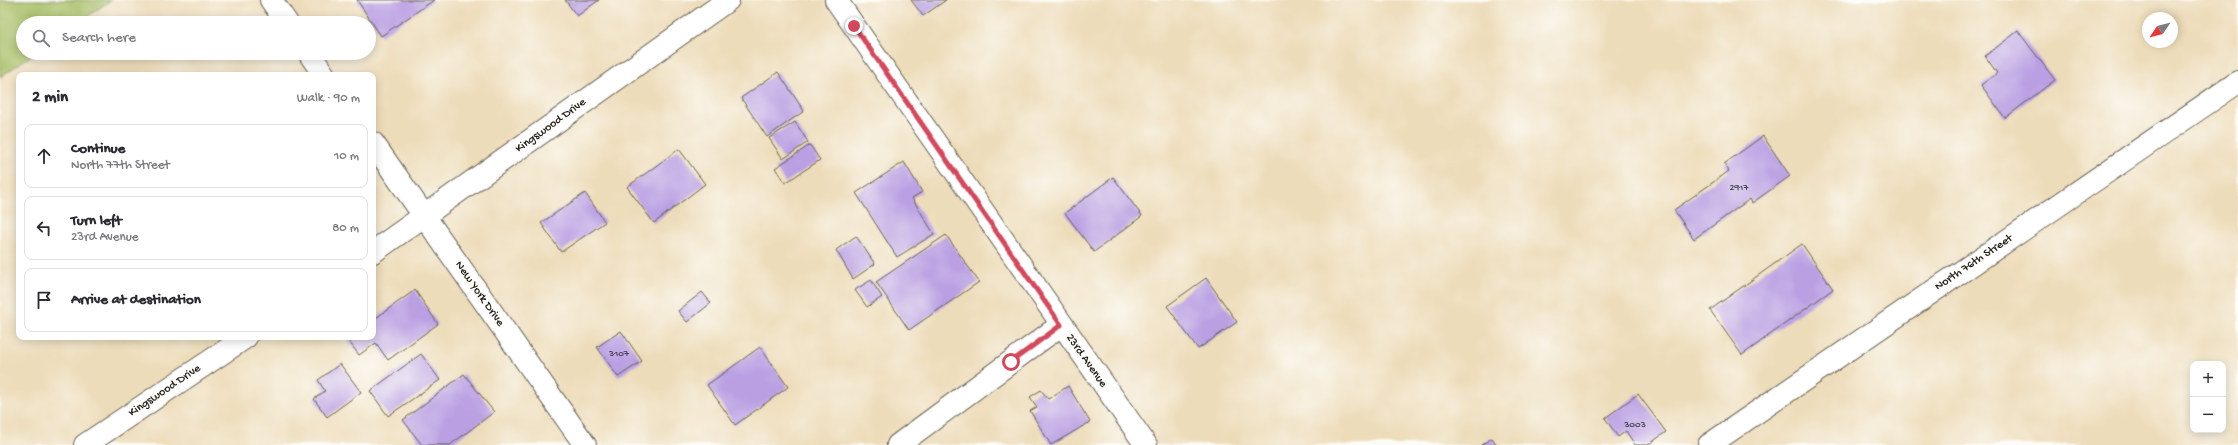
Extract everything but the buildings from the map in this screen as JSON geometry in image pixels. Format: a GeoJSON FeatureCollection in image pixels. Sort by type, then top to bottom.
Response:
{"type":"FeatureCollection","features":[{"type":"Feature","properties":{"kind":"street"},"geometry":{"type":"LineString","coordinates":[[271,0],[282,16]]}},
{"type":"Feature","properties":{"kind":"street","name":"Kingswood Drive"},"geometry":{"type":"LineString","coordinates":[[376,250],[426,216],[728,0]]}},
{"type":"Feature","properties":{"kind":"street","name":"23rd Avenue"},"geometry":{"type":"LineString","coordinates":[[836,0],[1146,445]]}},
{"type":"Feature","properties":{"kind":"street"},"geometry":{"type":"LineString","coordinates":[[314,60],[322,72]]}},
{"type":"Feature","properties":{"kind":"street","name":"North 76th Street"},"geometry":{"type":"LineString","coordinates":[[1716,443],[2238,82]]}},
{"type":"Feature","properties":{"kind":"street","name":"New York Drive"},"geometry":{"type":"LineString","coordinates":[[376,147],[426,216],[585,445]]}},
{"type":"Feature","properties":{"kind":"street"},"geometry":{"type":"LineString","coordinates":[[898,445],[1061,325]]}},
{"type":"Feature","properties":{"kind":"street","name":"Kingswood Drive"},"geometry":{"type":"LineString","coordinates":[[85,445],[242,340]]}},
{"type":"Feature","properties":{"kind":"green space"},"geometry":{"type":"Polygon","coordinates":[[[0,0],[111,0],[88,16],[16,16],[16,60],[25,60],[0,77],[0,0]]]}},
{"type":"Feature","properties":{"kind":"route"},"geometry":{"type":"LineString","coordinates":[[854,26],[1061,325],[1011,362]]}}]}
